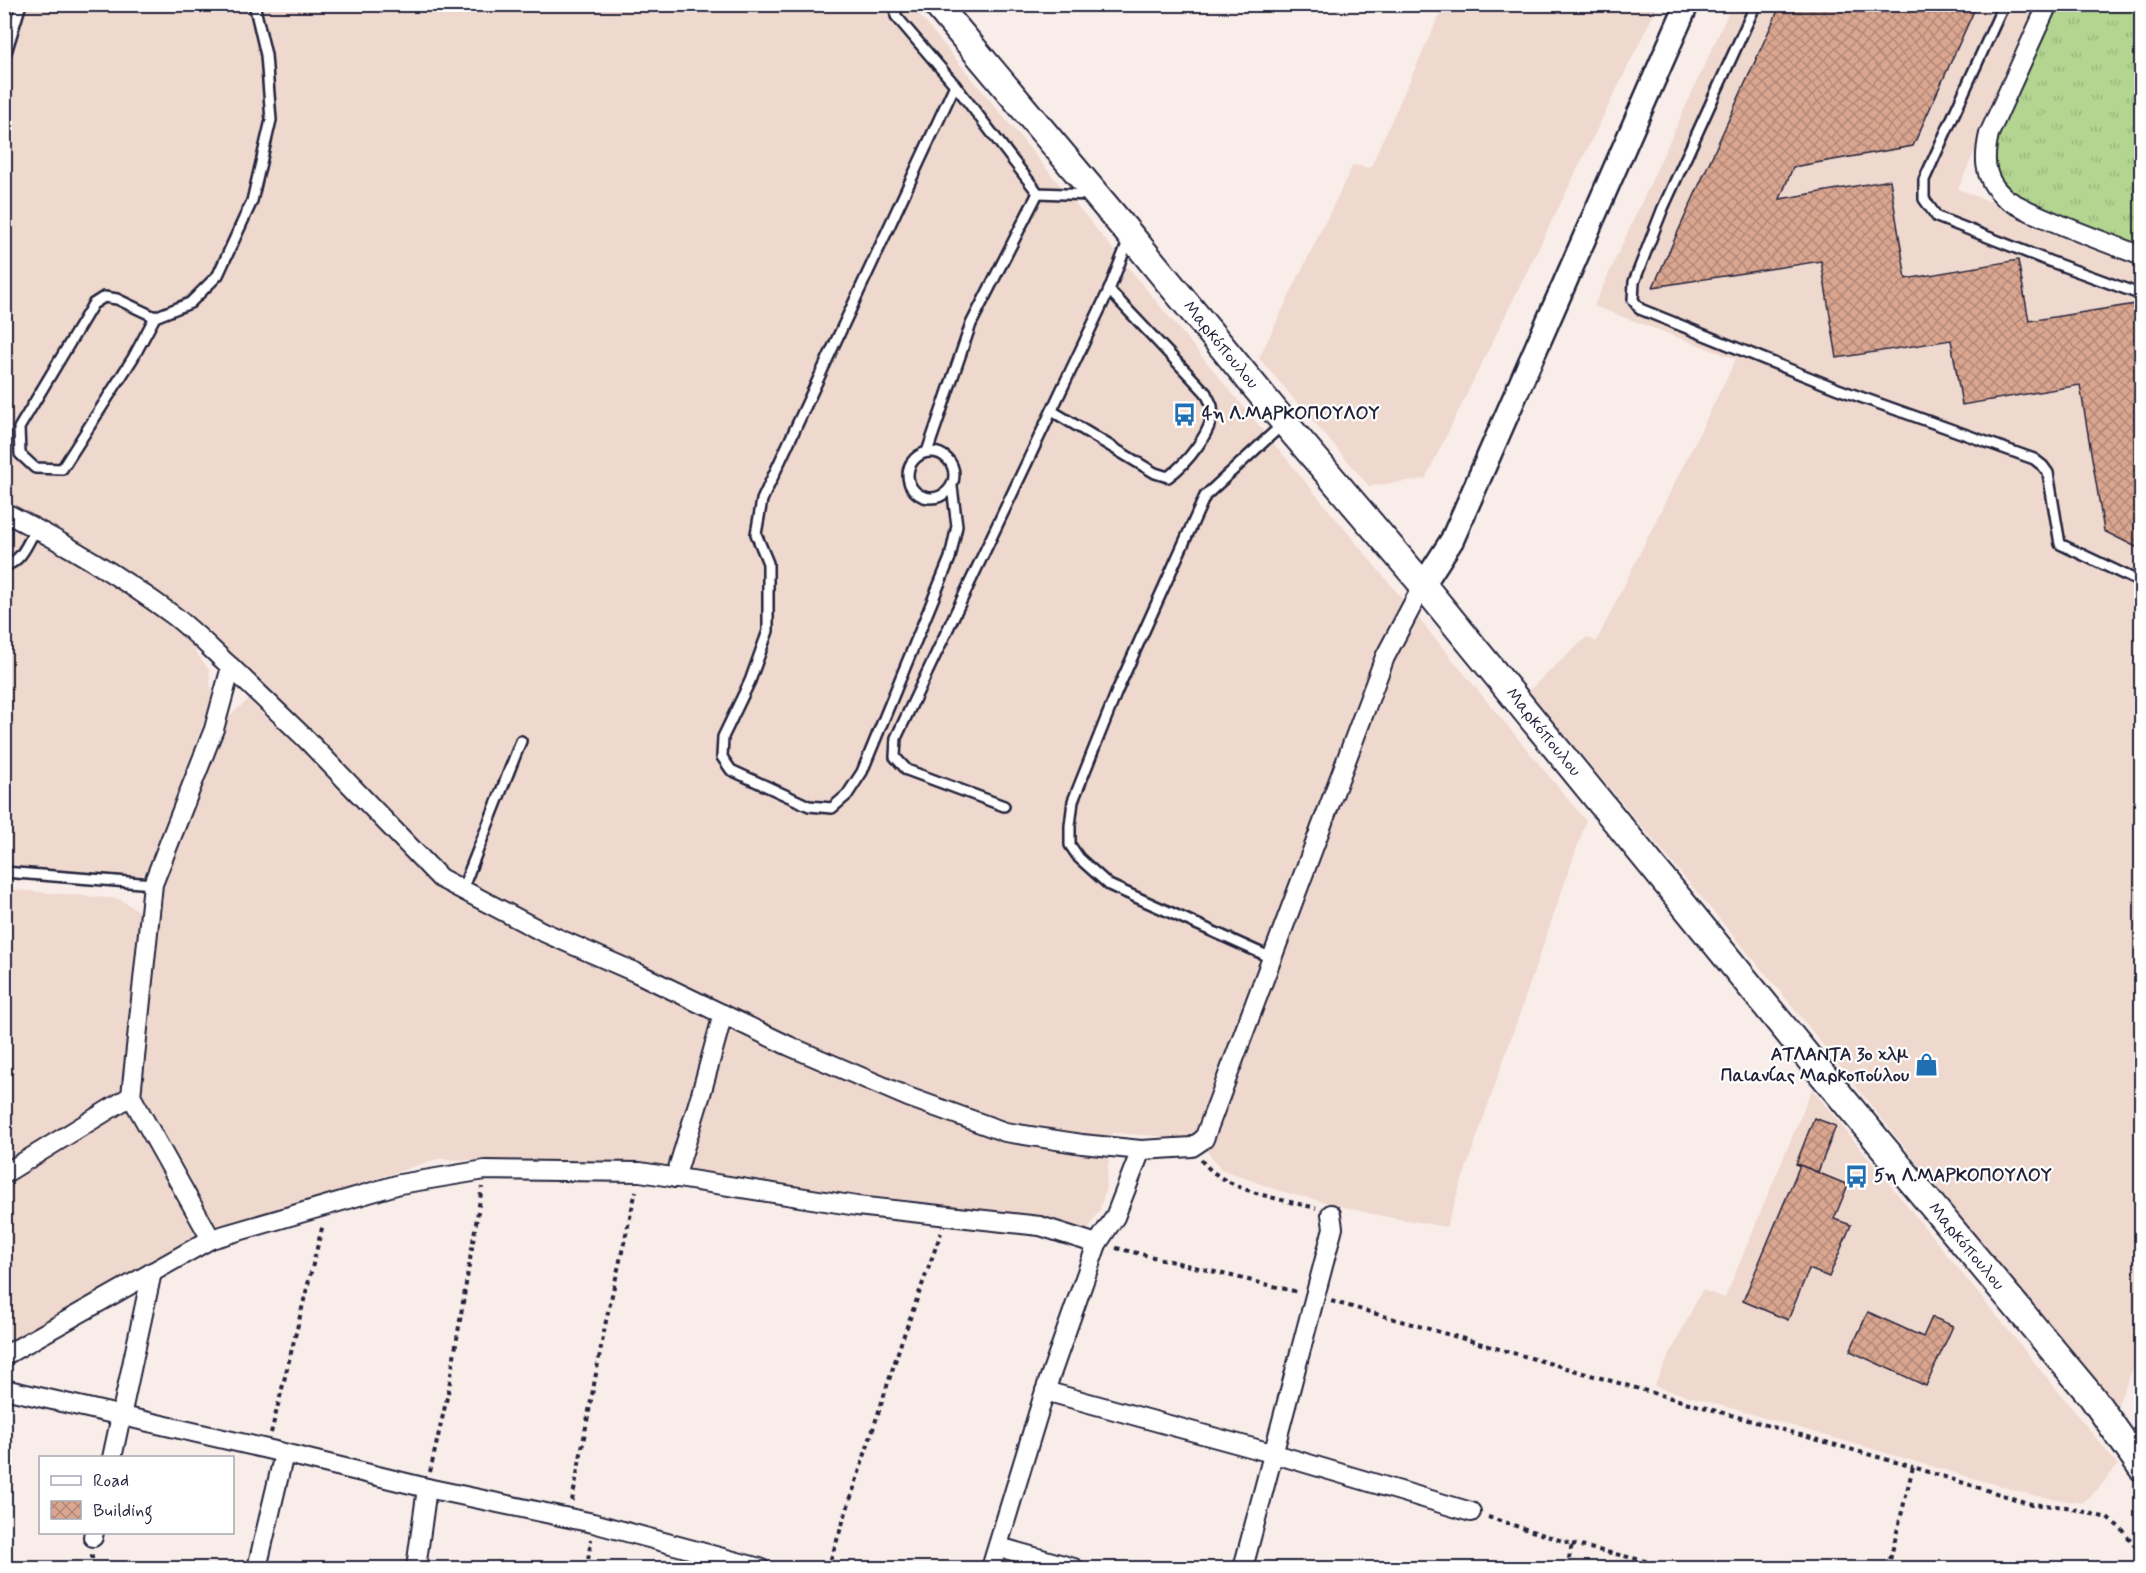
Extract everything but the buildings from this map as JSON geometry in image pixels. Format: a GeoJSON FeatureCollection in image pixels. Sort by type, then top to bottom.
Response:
{"type":"FeatureCollection","features":[{"type":"Feature","properties":{"kind":"main road","name":"Μαρκόπουλου"},"geometry":{"type":"LineString","coordinates":[[936,4],[1422,585],[1806,1054],[2092,1397],[2142,1468]]}},
{"type":"Feature","properties":{"kind":"street"},"geometry":{"type":"LineString","coordinates":[[4,512],[36,528],[110,572],[175,617],[307,740],[440,878],[462,890],[541,931],[637,973],[789,1046],[908,1097],[1005,1132],[1141,1150],[1192,1147],[1204,1138],[1385,657],[1422,585],[1452,540],[1687,4]]}},
{"type":"Feature","properties":{"kind":"street"},"geometry":{"type":"LineString","coordinates":[[2048,4],[1989,134],[1984,153],[1991,180],[2001,195],[2013,203],[2056,224],[2142,256]]}},
{"type":"Feature","properties":{"kind":"street"},"geometry":{"type":"LineString","coordinates":[[211,1239],[131,1096],[153,884],[214,729],[231,668]]}},
{"type":"Feature","properties":{"kind":"street"},"geometry":{"type":"LineString","coordinates":[[675,1178],[723,1014]]}},
{"type":"Feature","properties":{"kind":"street"},"geometry":{"type":"LineString","coordinates":[[4,1174],[131,1096]]}},
{"type":"Feature","properties":{"kind":"street"},"geometry":{"type":"LineString","coordinates":[[991,1569],[1046,1391],[1097,1244],[1115,1217],[1141,1150]]}},
{"type":"Feature","properties":{"kind":"street"},"geometry":{"type":"LineString","coordinates":[[4,1356],[211,1239],[400,1184],[485,1170],[640,1172],[857,1206],[1040,1226],[1097,1244]]}},
{"type":"Feature","properties":{"kind":"street"},"geometry":{"type":"LineString","coordinates":[[1243,1569],[1334,1228],[1331,1214]]}},
{"type":"Feature","properties":{"kind":"street"},"geometry":{"type":"LineString","coordinates":[[112,1456],[152,1272]]}},
{"type":"Feature","properties":{"kind":"street"},"geometry":{"type":"LineString","coordinates":[[4,1389],[427,1488],[593,1523],[760,1569]]}},
{"type":"Feature","properties":{"kind":"street"},"geometry":{"type":"LineString","coordinates":[[1046,1391],[1275,1454],[1471,1512]]}},
{"type":"Feature","properties":{"kind":"street"},"geometry":{"type":"LineString","coordinates":[[257,1569],[276,1451]]}},
{"type":"Feature","properties":{"kind":"street"},"geometry":{"type":"LineString","coordinates":[[416,1569],[427,1488]]}},
{"type":"Feature","properties":{"kind":"street"},"geometry":{"type":"LineString","coordinates":[[999,1547],[1074,1569]]}},
{"type":"Feature","properties":{"kind":"lane"},"geometry":{"type":"LineString","coordinates":[[4,59],[21,4]]}},
{"type":"Feature","properties":{"kind":"lane"},"geometry":{"type":"LineString","coordinates":[[155,317],[117,299],[104,297],[93,304],[19,428],[20,454],[35,468],[62,469],[133,358],[155,317],[190,303],[218,275],[252,201],[271,120],[266,55],[254,4]]}},
{"type":"Feature","properties":{"kind":"lane"},"geometry":{"type":"LineString","coordinates":[[895,4],[896,16],[955,85],[1038,193]]}},
{"type":"Feature","properties":{"kind":"lane"},"geometry":{"type":"LineString","coordinates":[[1756,4],[1663,208],[1634,282],[1633,300],[1640,309],[1838,389],[2034,459],[2048,473],[2060,544],[2142,583]]}},
{"type":"Feature","properties":{"kind":"lane"},"geometry":{"type":"LineString","coordinates":[[2004,4],[1923,180],[1923,199],[1937,217],[2142,295]]}},
{"type":"Feature","properties":{"kind":"lane"},"geometry":{"type":"LineString","coordinates":[[952,487],[941,497],[933,499],[918,494],[909,482],[909,467],[919,455],[927,452],[942,454],[952,465],[955,472],[952,487],[957,526],[950,558],[862,772],[847,795],[832,808],[809,806],[731,770],[722,757],[723,737],[750,681],[768,631],[768,563],[756,534],[762,500],[955,85]]}},
{"type":"Feature","properties":{"kind":"lane"},"geometry":{"type":"LineString","coordinates":[[1038,193],[1097,195]]}},
{"type":"Feature","properties":{"kind":"lane"},"geometry":{"type":"LineString","coordinates":[[927,452],[971,324],[1038,193]]}},
{"type":"Feature","properties":{"kind":"lane"},"geometry":{"type":"LineString","coordinates":[[1004,806],[906,770],[895,757],[896,738],[1110,291],[1130,235]]}},
{"type":"Feature","properties":{"kind":"lane"},"geometry":{"type":"LineString","coordinates":[[1052,411],[1155,473],[1168,477],[1179,470],[1197,446],[1211,421],[1212,406],[1206,393],[1110,291]]}},
{"type":"Feature","properties":{"kind":"lane"},"geometry":{"type":"LineString","coordinates":[[1272,958],[1109,885],[1079,858],[1070,845],[1070,826],[1073,801],[1117,691],[1204,496],[1284,422]]}},
{"type":"Feature","properties":{"kind":"lane"},"geometry":{"type":"LineString","coordinates":[[4,566],[12,564],[22,554],[36,528]]}},
{"type":"Feature","properties":{"kind":"lane"},"geometry":{"type":"LineString","coordinates":[[462,890],[521,741]]}},
{"type":"Feature","properties":{"kind":"lane"},"geometry":{"type":"LineString","coordinates":[[4,872],[153,884]]}},
{"type":"Feature","properties":{"kind":"path"},"geometry":{"type":"LineString","coordinates":[[1192,1147],[1210,1171],[1245,1189],[1321,1209],[1331,1214]]}},
{"type":"Feature","properties":{"kind":"path"},"geometry":{"type":"LineString","coordinates":[[427,1488],[448,1393],[485,1170]]}},
{"type":"Feature","properties":{"kind":"path"},"geometry":{"type":"LineString","coordinates":[[568,1518],[606,1321],[640,1172]]}},
{"type":"Feature","properties":{"kind":"path"},"geometry":{"type":"LineString","coordinates":[[276,1451],[327,1206]]}},
{"type":"Feature","properties":{"kind":"path"},"geometry":{"type":"LineString","coordinates":[[828,1569],[901,1343],[947,1215]]}},
{"type":"Feature","properties":{"kind":"path"},"geometry":{"type":"LineString","coordinates":[[1097,1244],[1315,1296],[1913,1467],[2031,1504],[2066,1507],[2107,1518],[2122,1529],[2142,1555]]}},
{"type":"Feature","properties":{"kind":"path"},"geometry":{"type":"LineString","coordinates":[[1888,1569],[1913,1467]]}},
{"type":"Feature","properties":{"kind":"path"},"geometry":{"type":"LineString","coordinates":[[1471,1512],[1572,1544],[1676,1569]]}},
{"type":"Feature","properties":{"kind":"path"},"geometry":{"type":"LineString","coordinates":[[587,1569],[593,1523]]}},
{"type":"Feature","properties":{"kind":"path"},"geometry":{"type":"LineString","coordinates":[[1567,1569],[1572,1544]]}},
{"type":"Feature","properties":{"kind":"shaded area"},"geometry":{"type":"Polygon","coordinates":[[[4,5],[911,5],[1586,821],[1446,1227],[1372,1214],[1280,1191],[1221,1169],[1207,1151],[1157,1136],[1112,1133],[1105,1192],[1099,1211],[1086,1233],[1035,1215],[797,1188],[635,1165],[437,1159],[212,1232],[136,1095],[159,884],[222,722],[248,700],[279,729],[288,708],[206,634],[194,650],[209,670],[212,699],[149,871],[139,877],[5,869],[4,5]]]}},
{"type":"Feature","properties":{"kind":"shaded area"},"geometry":{"type":"Polygon","coordinates":[[[1444,5],[1658,5],[1425,479],[1369,486],[1259,358],[1353,165],[1370,168],[1444,5]]]}},
{"type":"Feature","properties":{"kind":"shaded area"},"geometry":{"type":"Polygon","coordinates":[[[1732,5],[2039,5],[1958,189],[2141,262],[2142,1348],[2115,1411],[1784,996],[1528,691],[1587,637],[1596,642],[1736,359],[1594,306],[1732,5]]]}},
{"type":"Feature","properties":{"kind":"shaded area"},"geometry":{"type":"Polygon","coordinates":[[[4,889],[119,899],[147,916],[119,1099],[4,1168],[4,889]]]}},
{"type":"Feature","properties":{"kind":"shaded area"},"geometry":{"type":"Polygon","coordinates":[[[1812,1089],[2118,1465],[2097,1490],[2082,1503],[2032,1495],[1654,1386],[1702,1290],[1725,1298],[1812,1089]]]}},
{"type":"Feature","properties":{"kind":"shaded area"},"geometry":{"type":"Polygon","coordinates":[[[130,1104],[203,1236],[5,1345],[5,1183],[130,1104]]]}},
{"type":"Feature","properties":{"kind":"green space"},"geometry":{"type":"Polygon","coordinates":[[[2059,5],[2141,5],[2141,248],[2009,195],[1995,174],[1993,141],[2059,5]]]}},
{"type":"Feature","properties":{"kind":"place","name":"4η Λ.ΜΑΡΚΟΠΟΥΛΟΥ"},"geometry":{"type":"Point","coordinates":[1184,414]}},
{"type":"Feature","properties":{"kind":"place","name":"ΑΤΛΑΝΤΑ 3ο χλμ Παιανίας Μαρκοπούλου"},"geometry":{"type":"Point","coordinates":[1927,1065]}},
{"type":"Feature","properties":{"kind":"place","name":"5η Λ.ΜΑΡΚΟΠΟΥΛΟΥ"},"geometry":{"type":"Point","coordinates":[1856,1176]}}]}
